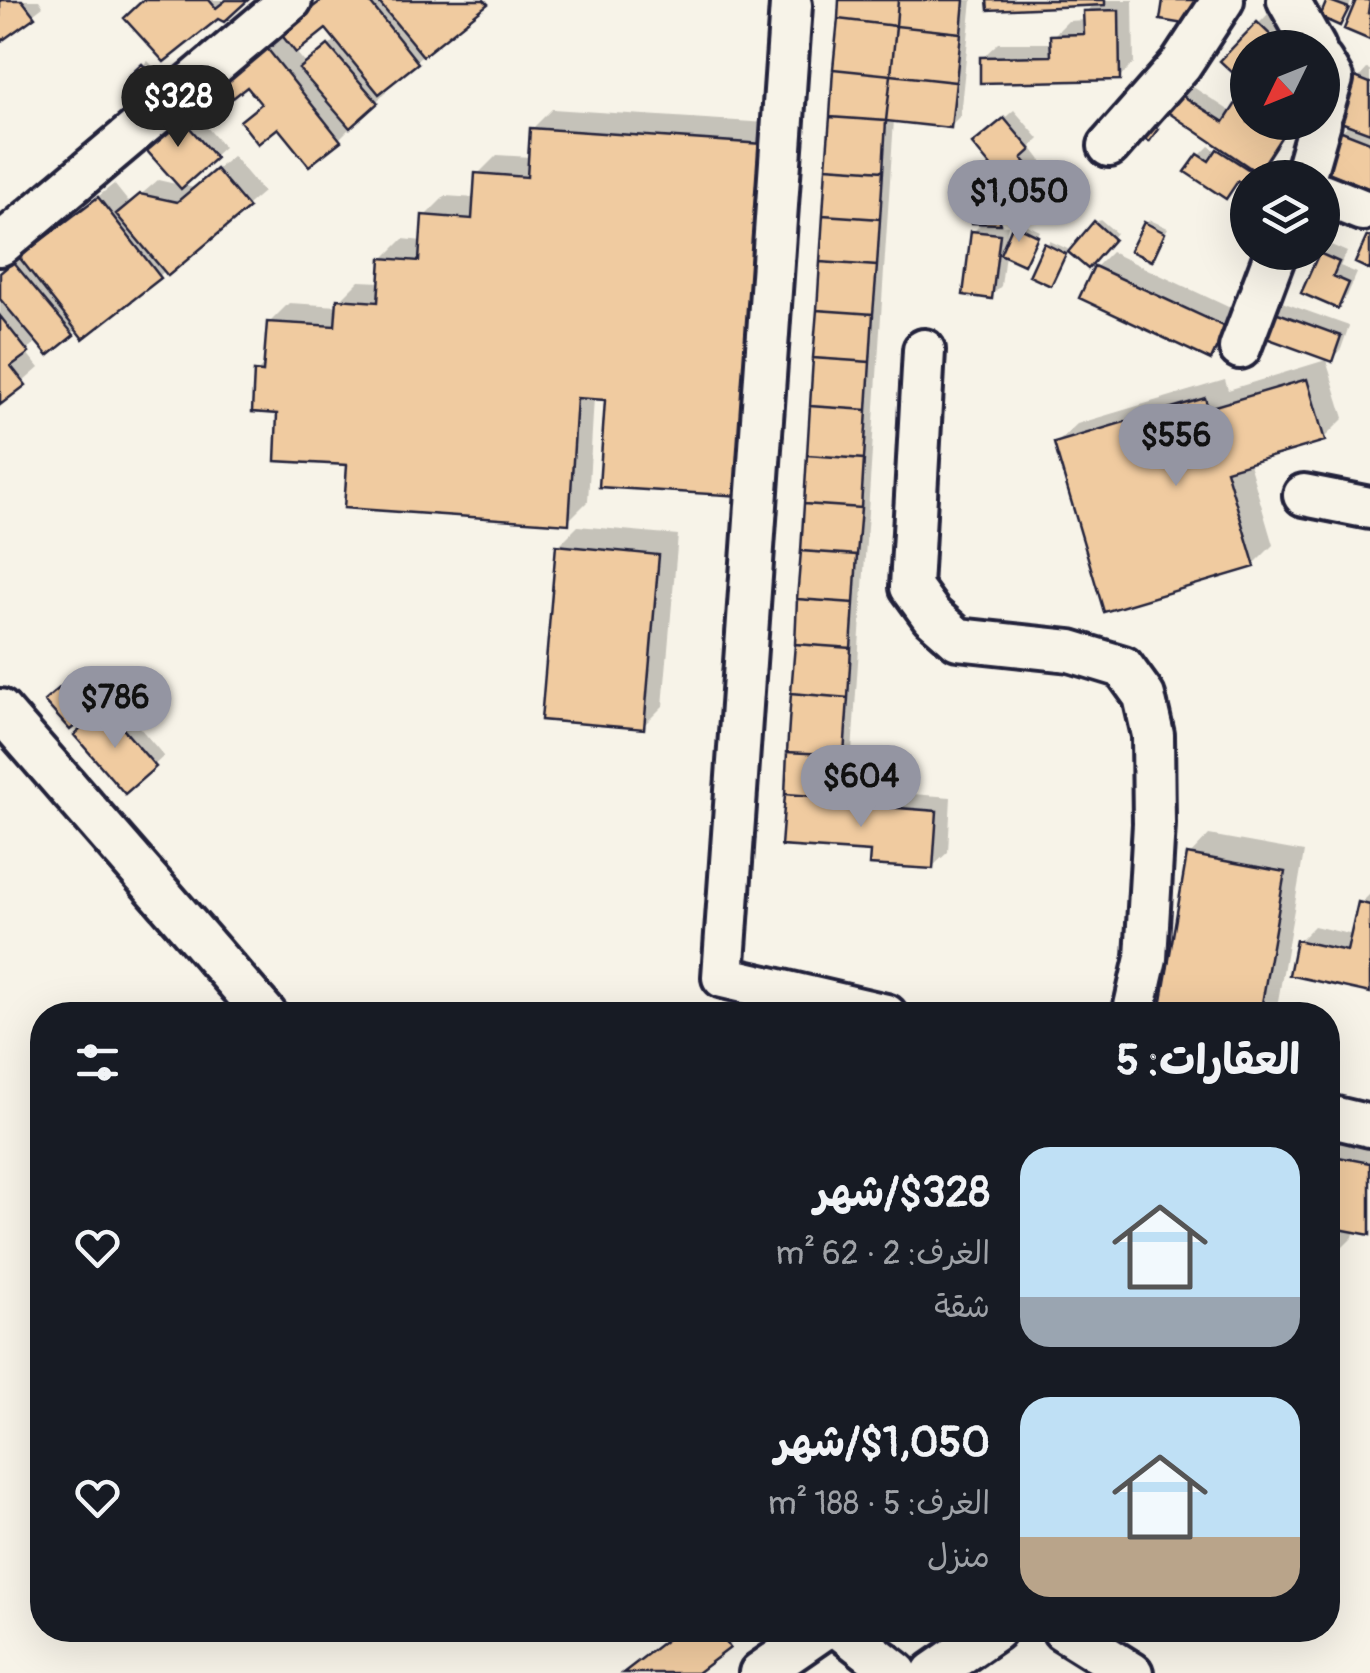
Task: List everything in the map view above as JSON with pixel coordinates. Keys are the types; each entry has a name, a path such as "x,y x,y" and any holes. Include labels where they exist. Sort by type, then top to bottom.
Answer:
{"street":[{"path":"1109,146 1181,64 1223,0"},
{"path":"1288,0 1305,30"},
{"path":"6,228 286,2"},
{"path":"791,5 724,977 831,1002"},
{"path":"1340,201 1362,210"},
{"path":"1240,348 1269,270"},
{"path":"924,350 911,586 932,616 958,638 1070,651 1122,667 1144,696 1152,735 1154,824 1146,958 1136,1002"},
{"path":"1304,495 1370,508"},
{"path":"0,710 255,1002"},
{"path":"1340,1119 1370,1126"},
{"path":"760,1673 805,1642"},
{"path":"857,1642 897,1673"},
{"path":"933,1673 978,1642"},
{"path":"1082,1642 1132,1673"}],"building":[{"path":"0,0 22,0 35,17 0,42"},
{"path":"143,0 209,0 216,8 226,0 248,0 224,22 218,19 164,62 124,18"},
{"path":"322,0 368,0 418,63 379,94 326,29 296,53 280,33"},
{"path":"377,0 484,0 488,4 423,56"},
{"path":"839,0 898,0 896,26 838,19"},
{"path":"898,0 964,0 961,33 896,26"},
{"path":"987,0 1105,0 1105,5 988,10"},
{"path":"1163,0 1200,0 1196,26 1160,20"},
{"path":"1327,0 1349,8 1340,26 1320,17"},
{"path":"1356,0 1370,0 1370,40 1344,29"},
{"path":"1119,10 1120,80 980,83 980,57 1051,56 1050,35 1084,34 1083,11"},
{"path":"838,19 896,26 891,75 833,69"},
{"path":"1257,22 1265,30 1249,30"},
{"path":"896,26 961,33 956,82 891,75"},
{"path":"328,45 378,103 350,128 299,69"},
{"path":"266,47 341,141 309,166 278,128 258,144 240,121 261,104 247,87 233,98 221,84"},
{"path":"1230,50 1230,70 1220,61"},
{"path":"142,64 159,81 145,94 128,77"},
{"path":"833,69 891,75 886,121 830,117"},
{"path":"891,75 956,82 951,128 886,121"},
{"path":"1355,77 1370,83 1370,133 1340,122"},
{"path":"1175,91 1224,122 1230,113 1230,140 1279,140 1266,160 1239,160 1163,109"},
{"path":"176,112 216,158 181,189 140,143"},
{"path":"830,117 886,121 883,171 826,167"},
{"path":"1004,118 1031,150 1022,158 1040,179 1017,198 972,144"},
{"path":"1147,121 1158,129 1149,142 1138,135"},
{"path":"530,128 763,144 741,496 599,487 605,400 577,398 569,524 344,508 347,465 275,461 277,414 252,412 254,371 263,372 267,322 335,326 337,299 378,302 381,258 419,261 422,215 472,219 475,173 527,177"},
{"path":"1340,130 1370,142 1370,189 1340,177 1340,160 1328,160 1335,140 1340,140"},
{"path":"1217,149 1234,160 1230,160 1230,193 1226,199 1185,172 1198,154 1209,161"},
{"path":"826,167 883,171 880,219 823,215"},
{"path":"216,169 249,208 168,276 116,214 140,194 177,202"},
{"path":"973,186 1001,187 1000,224 972,223"},
{"path":"98,197 161,278 83,339 19,257"},
{"path":"823,215 880,219 877,266 820,262"},
{"path":"1094,221 1114,239 1088,269 1068,252"},
{"path":"1144,222 1165,233 1152,261 1130,251"},
{"path":"1013,224 1038,236 1024,265 1000,254"},
{"path":"971,231 1000,234 992,299 963,295"},
{"path":"1367,236 1370,237 1370,270 1355,263"},
{"path":"1044,243 1066,254 1051,286 1029,276"},
{"path":"13,262 74,335 48,356 0,299 0,273"},
{"path":"820,262 877,266 873,314 817,310"},
{"path":"1094,266 1226,327 1211,360 1079,298"},
{"path":"1311,270 1336,270 1333,276 1349,283 1338,309 1301,293"},
{"path":"1267,309 1341,336 1332,362 1258,335"},
{"path":"817,310 873,314 870,362 813,358"},
{"path":"0,316 29,353 11,366 26,385 0,405"},
{"path":"813,358 870,362 867,410 810,406"},
{"path":"1307,379 1325,441 1226,470 1255,567 1104,612 1054,443 1205,398 1208,408"},
{"path":"810,406 867,410 864,459 807,455"},
{"path":"807,455 864,459 861,508 804,504"},
{"path":"804,504 861,508 857,555 801,551"},
{"path":"556,545 659,555 644,729 541,720"},
{"path":"801,551 857,555 854,603 797,599"},
{"path":"797,599 854,603 851,648 795,644"},
{"path":"795,644 851,648 848,698 791,693"},
{"path":"64,684 89,714 70,730 44,701"},
{"path":"791,693 848,698 844,755 787,752"},
{"path":"105,708 156,767 125,794 74,735"},
{"path":"787,752 844,755 841,798 785,794"},
{"path":"785,794 873,800 873,806 937,811 933,869 869,865 870,852 781,846"},
{"path":"1187,854 1285,872 1262,1002 1162,1002"},
{"path":"1358,902 1370,905 1370,993 1289,975 1296,940 1347,951"},
{"path":"1340,1157 1370,1163 1370,1235 1340,1229"},
{"path":"663,1642 726,1642 730,1648 697,1673 623,1673"}]}
